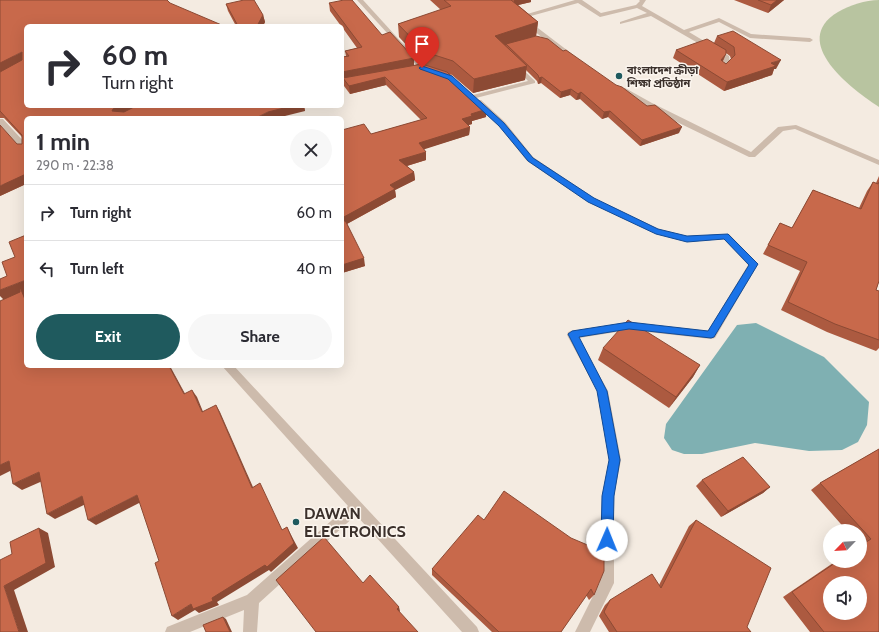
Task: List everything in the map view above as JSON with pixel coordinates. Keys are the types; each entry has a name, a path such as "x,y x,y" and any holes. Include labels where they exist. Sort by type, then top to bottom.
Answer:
{"street":[{"path":"360,0 422,69"},
{"path":"583,65 518,15 578,0 600,15 638,6 644,1 642,0"},
{"path":"638,6 727,57 727,63 722,69"},
{"path":"622,23 651,14"},
{"path":"684,32 719,20 750,36 810,40"},
{"path":"535,39 552,42"},
{"path":"472,97 534,82 508,58"},
{"path":"616,85 649,105 752,155 781,129 796,128 879,163"},
{"path":"461,87 502,124 530,159 591,200 656,231 687,239 726,236 754,264 711,335 629,326 572,334 602,391 615,460 608,496 607,583 582,632"},
{"path":"0,121 24,147"},
{"path":"230,368 472,632"},
{"path":"172,632 252,600 357,506"},
{"path":"250,632 252,600"}],"green space":[{"path":"879,0 879,107 841,77 830,64 822,51 820,37 824,24 838,12 858,3"}],"water":[{"path":"756,323 824,357 869,402 867,425 858,442 842,450 809,451 755,443 702,454 684,454 672,450 664,438 666,424 737,325"}],"building":[{"path":"0,0 167,0 170,3 219,24 24,24 24,108 115,108 112,111 124,112 132,108 284,108 268,112 260,116 24,116 24,175 0,186 0,125 17,144 22,144 22,135 0,111 0,72 22,60 22,52 0,63"},
{"path":"244,0 254,0 263,15 258,24 237,24 226,4"},
{"path":"352,0 382,35 390,32 414,58 344,72 344,57 349,56 345,51 362,47 329,3"},
{"path":"444,0 511,0 538,22 495,36 527,66 474,79 453,61 425,52 398,24 451,6"},
{"path":"758,0 777,0 771,5"},
{"path":"733,31 781,60 771,63 776,66 727,82 676,50 707,39 726,50 726,54 721,60 726,64 735,55 734,47 717,36"},
{"path":"536,36 548,39 563,51 566,50 616,85 622,87 647,106 655,105 682,127 642,140 610,111 604,112 581,92 578,94 571,89 561,92 542,77 539,78 538,75 506,44"},
{"path":"422,64 447,72 487,109 471,114 472,116 462,119 470,127 419,143 426,152 399,160 414,172 390,185 395,189 344,217 344,129 364,124 371,134 427,118 385,77 349,86 344,78"},
{"path":"873,182 878,184 879,182 879,281 876,290 879,291 879,340 835,324 788,302 807,262 768,245 780,223 792,228 813,190 861,209"},
{"path":"344,220 346,222 364,258 344,264"},
{"path":"24,236 24,281 0,290 0,279 7,276 2,262 15,257 9,242"},
{"path":"20,287 24,297 24,368 170,368 184,394 192,390 202,412 216,405 252,488 260,483 282,530 287,527 294,543 267,567 265,565 212,598 213,601 193,609 191,604 172,616 155,563 159,561 137,495 88,520 82,496 47,514 39,472 13,484 9,461 0,465 0,301 20,292"},
{"path":"628,320 700,365 676,397 603,348"},
{"path":"879,449 879,632 824,632 792,592 828,568 867,568 867,542 871,539 867,535 867,524 857,524 820,483"},
{"path":"743,457 770,487 728,511 702,480"},
{"path":"504,491 571,538 604,552 604,571 594,595 591,589 561,632 499,632 432,569 478,515 484,520"},
{"path":"696,520 771,568 747,627 751,632 617,632 604,612 610,600 652,574 661,588"},
{"path":"39,528 46,563 4,586 19,632 0,632 0,560 12,554 10,542"},
{"path":"324,537 363,583 370,575 399,607 397,609 418,632 316,632 276,580"},
{"path":"223,617 230,632 206,632 203,625"}],"place":[{"name":"বাংলাদেশ ক্রীড়া শিক্ষা প্রতিষ্ঠান","path":"619,76"},
{"name":"DAWAN ELECTRONICS","path":"296,522"}],"route":[{"path":"422,68 450,77 502,124 530,159 591,200 656,231 687,239 726,236 754,264 711,335 629,326 572,334 602,391 615,460 608,496 607,540"}]}
